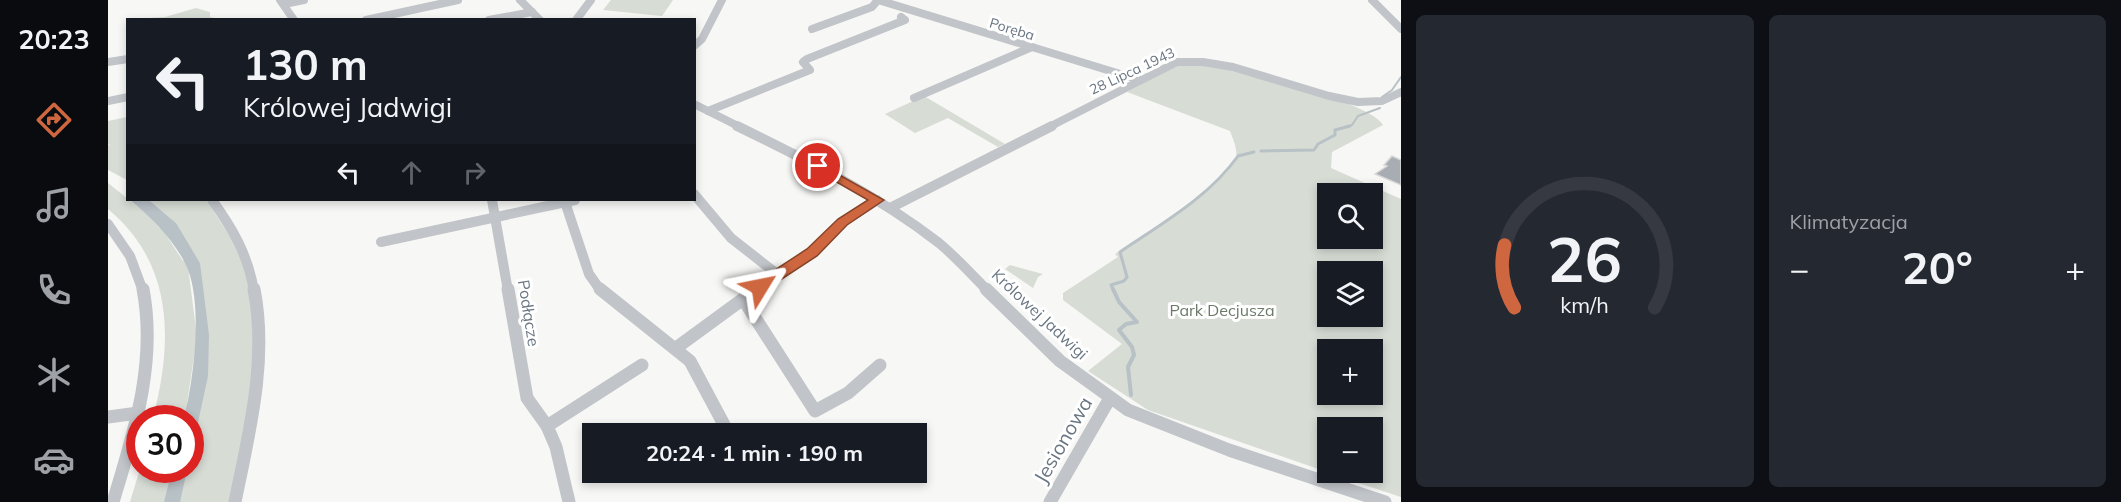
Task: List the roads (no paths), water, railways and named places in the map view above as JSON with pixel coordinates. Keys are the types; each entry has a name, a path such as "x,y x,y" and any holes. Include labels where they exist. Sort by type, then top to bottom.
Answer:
{"street":[{"path":"293,18 282,2 304,0"},
{"path":"413,0 418,10"},
{"path":"376,18 458,0"},
{"path":"520,0 538,18"},
{"path":"578,18 591,0"},
{"path":"696,44 702,39 722,0"},
{"path":"812,29 872,7 878,0"},
{"name":"Poręba","path":"878,0 1140,80"},
{"path":"1372,0 1401,29"},
{"path":"500,18 532,12"},
{"path":"708,111 810,70 803,62 807,59 905,20 901,17"},
{"path":"914,98 1032,48"},
{"path":"108,62 126,59"},
{"name":"28 Lipca 1943","path":"890,208 1177,62 1203,60 1233,65 1354,102 1382,103 1392,100 1401,92"},
{"path":"108,101 126,97"},
{"name":"Królowej Jadwigi","path":"696,105 890,208 941,245 1053,354 1110,398 1161,425 1386,502"},
{"path":"696,196 731,238 777,274"},
{"path":"676,348 777,274 812,252 843,222 877,200"},
{"path":"213,201 241,243 253,277 256,310 257,362 250,423 235,502"},
{"name":"Podłącze","path":"492,201 527,398 547,426 556,447 569,502"},
{"path":"381,242 495,215 570,201 589,274 600,290 690,361 723,423"},
{"path":"108,224 136,266 146,292 151,344 139,405"},
{"path":"743,299 815,411 848,393 880,365"},
{"path":"547,426 642,365"},
{"name":"Jesionowa","path":"1050,502 1110,398"},
{"path":"108,417 126,414"},
{"path":"113,502 126,455"}],"waterway":[{"path":"1382,97 1392,90 1401,77"},
{"path":"1345,127 1352,125 1358,116 1380,108"},
{"path":"1261,151 1314,150 1318,144 1335,135 1335,130 1350,126"},
{"path":"1113,289 1111,285 1124,281 1127,277 1120,252 1199,197 1238,156 1254,152"},
{"path":"1113,289 1119,302 1137,322 1126,324 1119,330 1132,347 1134,355 1128,367 1131,395"}],"park label":[{"name":"Park Decjusza","path":"1222,310"}]}
